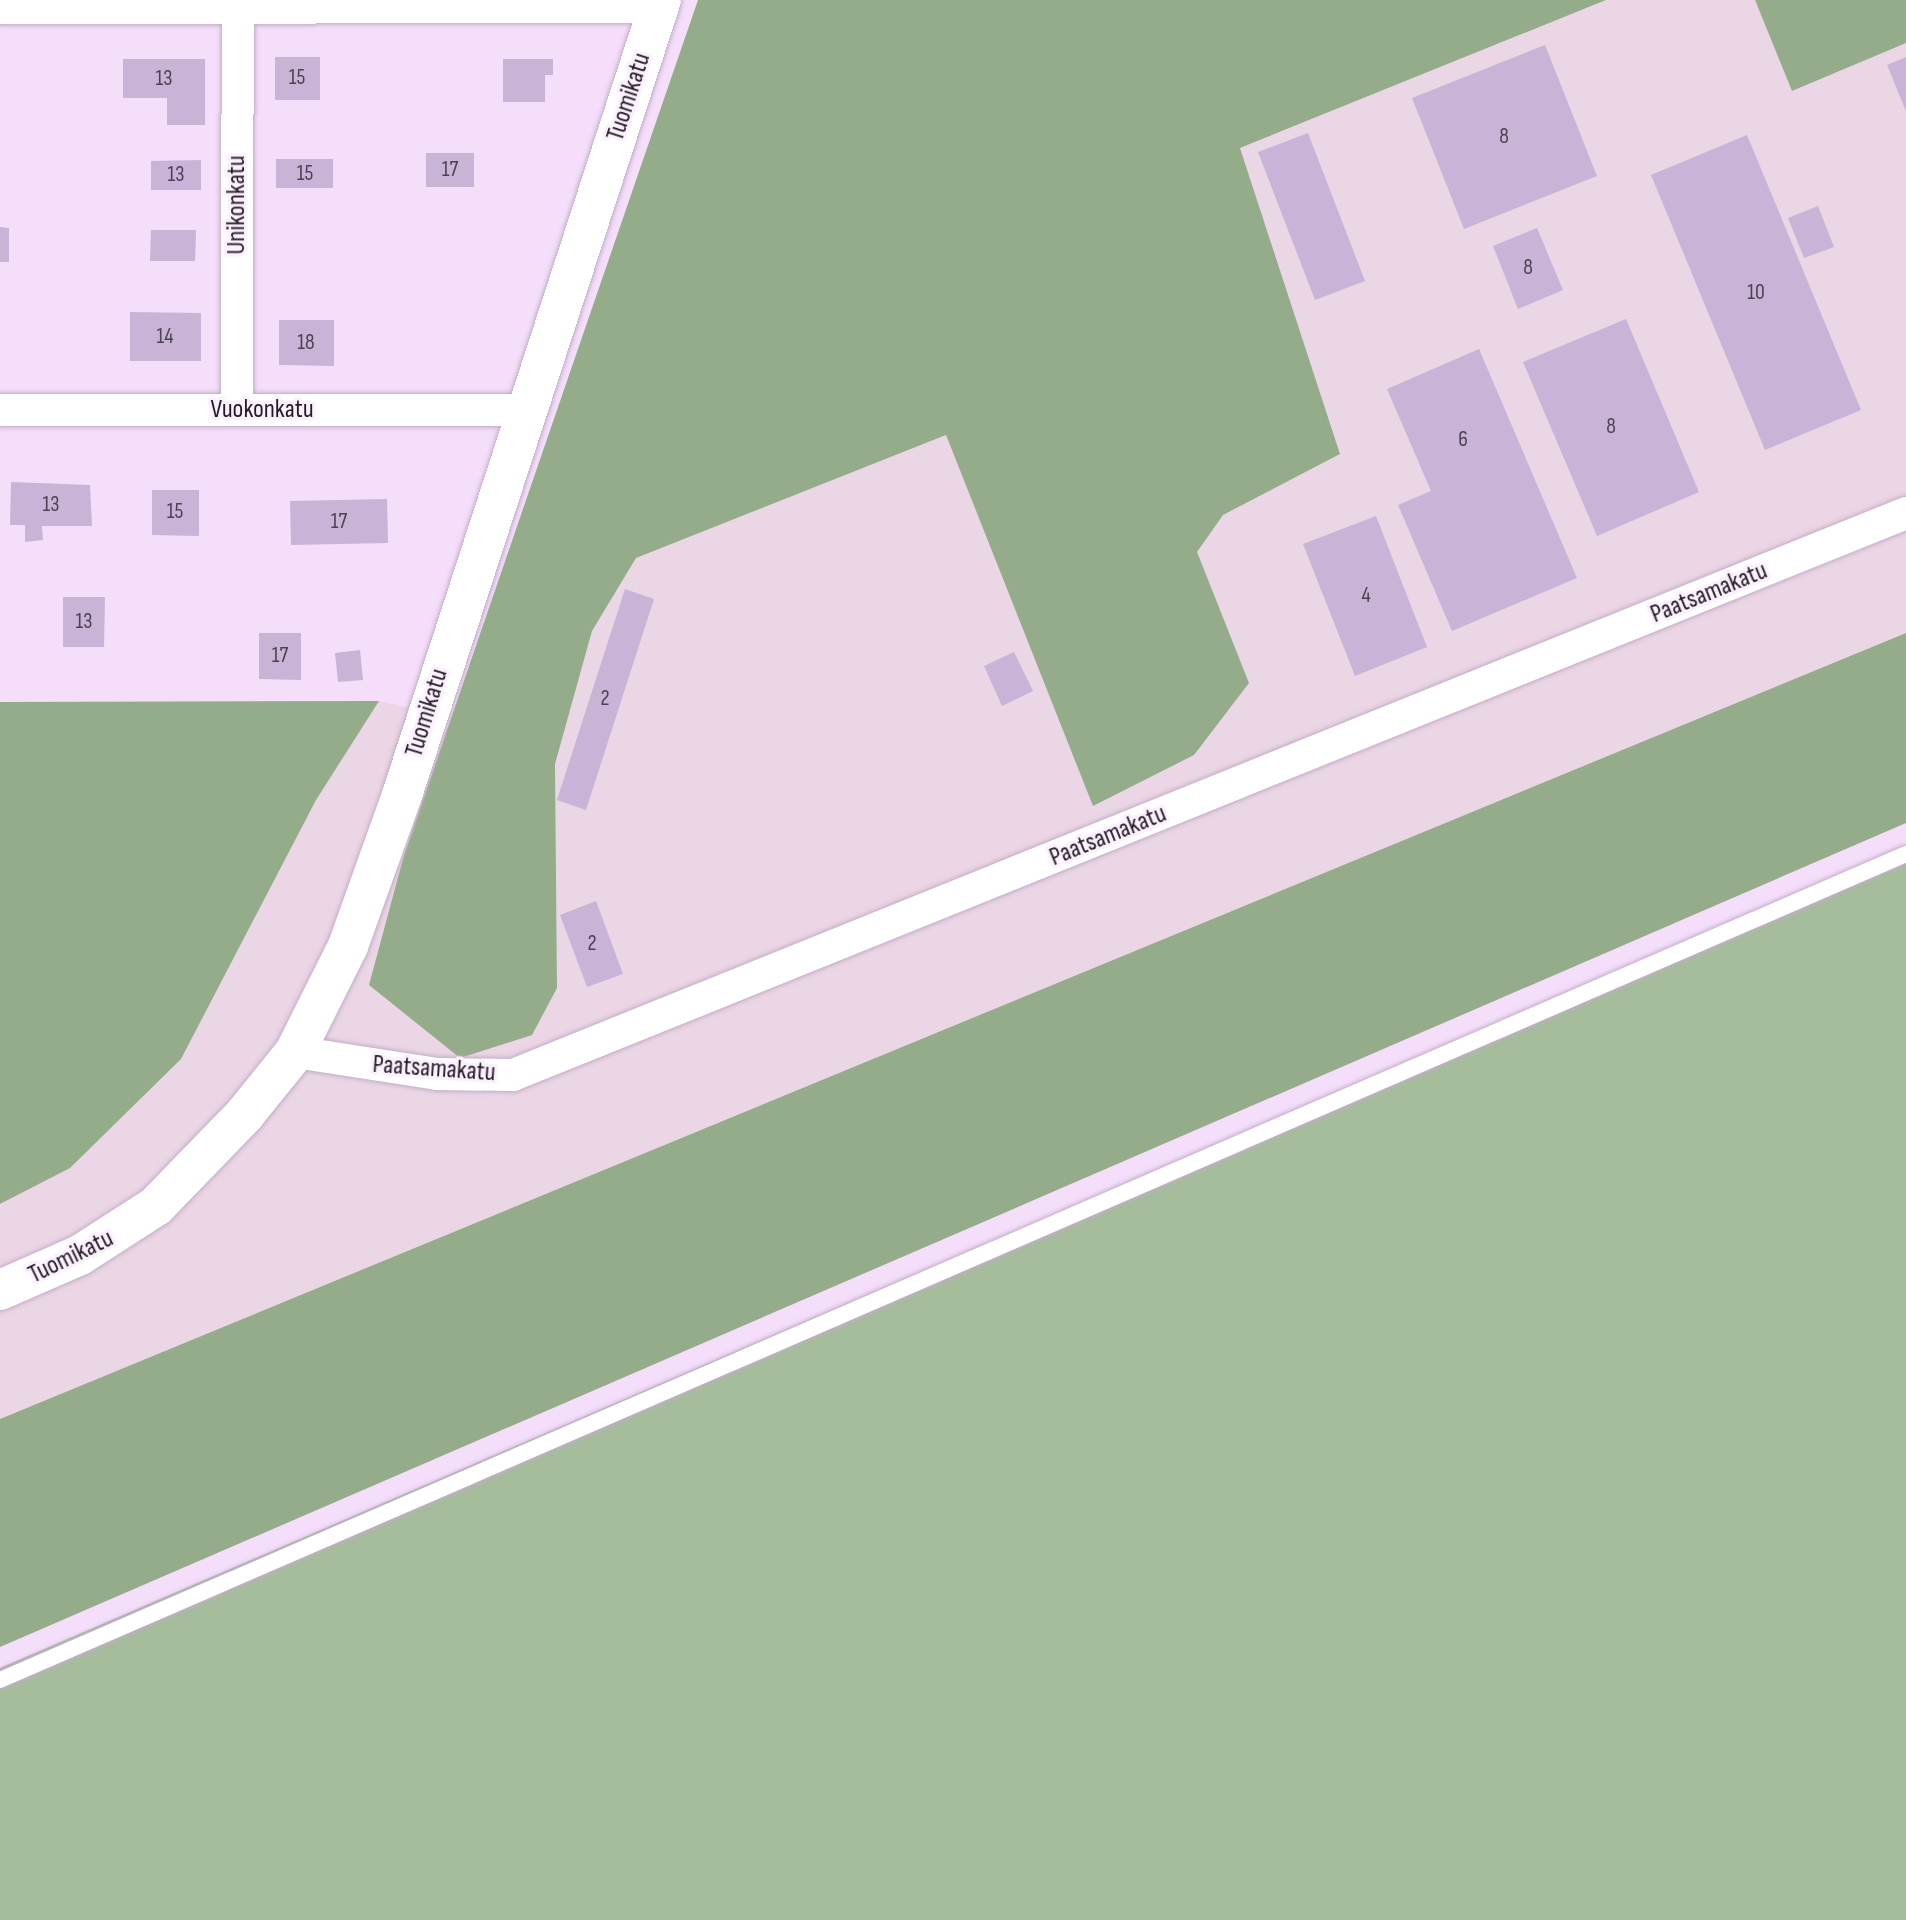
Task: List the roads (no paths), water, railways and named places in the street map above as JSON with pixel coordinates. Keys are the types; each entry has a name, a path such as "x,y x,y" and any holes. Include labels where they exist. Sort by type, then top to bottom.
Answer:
{"street":[{"path":"0,8 238,4 660,4"},
{"name":"Unikonkatu","path":"237,410 238,4"},
{"name":"Tuomikatu","path":"0,1290 80,1255 156,1206 245,1114 295,1052 348,946 660,4"},
{"name":"Vuokonkatu","path":"0,410 525,410"},
{"name":"Paatsamakatu","path":"295,1052 437,1074 513,1075 1906,513"}],"lane":[{"path":"0,1680 1906,854"}]}
